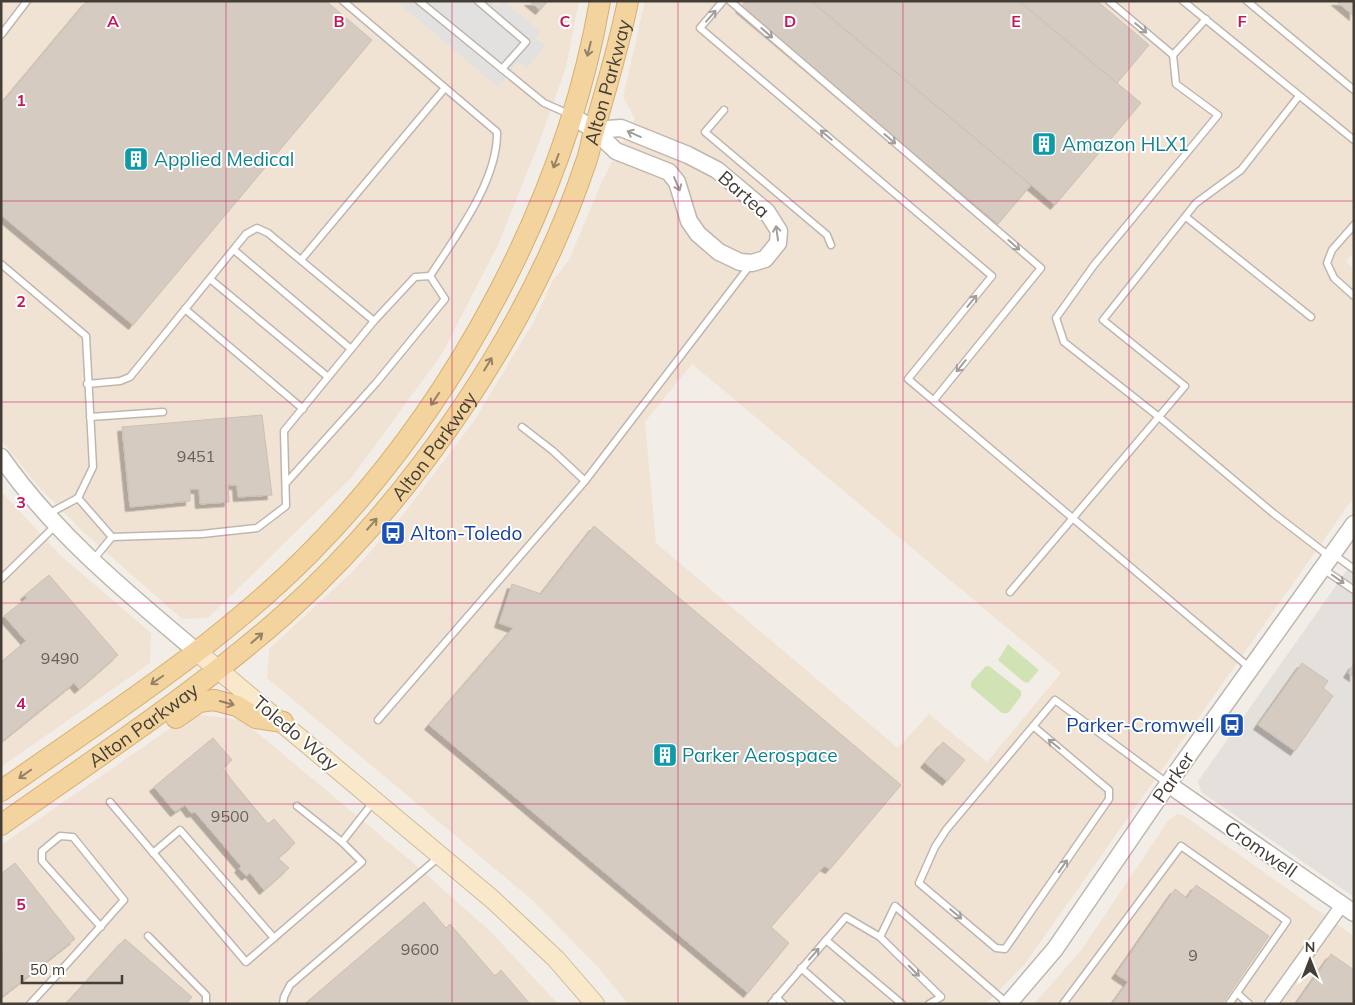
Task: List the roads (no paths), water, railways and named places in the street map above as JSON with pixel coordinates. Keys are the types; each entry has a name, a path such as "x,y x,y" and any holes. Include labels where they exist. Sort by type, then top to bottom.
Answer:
{"main road":[{"name":"Alton Parkway","path":"1,791 196,651 255,603 310,553 361,497 424,415 478,329 505,279 546,186 571,115 600,1"},
{"name":"Alton Parkway","path":"1,826 219,669 318,582 385,510 440,439 469,396 533,286 559,230 587,161 614,63 628,1"},
{"name":"Toledo Way","path":"196,651 283,722 533,935 595,1004"},
{"path":"106,751 129,748 199,702 226,701 256,718 283,722"}],"street":[{"path":"571,115 594,130 616,151 670,172 677,182 689,221 698,234 719,252 740,262 752,264"},
{"name":"Bartea","path":"594,130 621,128 702,161 718,170 768,212 778,231 778,243 765,259 752,264"},
{"name":"Toledo Way","path":"1,458 53,519 93,561 196,651"},
{"name":"Parker","path":"1008,1004 1055,948 1168,784 1354,524"},
{"name":"Cromwell","path":"1168,784 1348,909"},
{"path":"1271,1004 1348,909"}],"lane":[{"path":"1,35 27,1"},
{"path":"343,1 497,132 498,147 475,207 430,276"},
{"path":"419,1 544,103 571,115"},
{"path":"478,1 526,42 502,69"},
{"path":"723,1 700,28 992,276 908,379 1250,669"},
{"path":"730,1 1041,268 934,400"},
{"path":"1109,1 1173,55 1176,84 1218,115 1094,266 1056,318 1064,342 1159,417 1328,560 1354,590"},
{"path":"1183,1 1354,140"},
{"path":"1247,1 1354,90"},
{"path":"1173,55 1206,19"},
{"path":"301,260 445,88"},
{"path":"1010,592 1185,386 1103,320 1196,203 1241,170 1299,96"},
{"path":"724,110 705,132 827,235 831,245"},
{"path":"1186,216 1311,317"},
{"path":"1354,225 1332,250 1327,264 1334,278 1354,296"},
{"path":"87,384 120,381 130,377 246,234 257,228 268,233 374,321"},
{"path":"234,250 351,349"},
{"path":"1,264 86,336 87,384 93,467 78,498 53,519 1,579"},
{"path":"378,720 585,481 752,264"},
{"path":"93,561 112,537 202,534 257,528 286,506 284,431 374,321 415,277 430,276"},
{"path":"286,483 376,383 445,299 430,276"},
{"path":"210,279 328,377"},
{"path":"185,309 303,409"},
{"path":"90,417 163,412"},
{"path":"522,427 553,450 585,481"},
{"path":"78,498 112,537"},
{"path":"1328,560 1354,569"},
{"path":"1033,726 1110,790 1109,799 1005,949 996,948 919,883 935,847 946,830 1033,726 1055,700 1168,784"},
{"path":"342,842 375,800"},
{"path":"110,802 246,962 362,862 342,842 297,806"},
{"path":"153,853 180,830 274,938"},
{"path":"30,1004 101,927 124,900 73,837 60,836 42,851 42,861 101,927"},
{"path":"1062,1004 1181,846 1287,921 1229,1004"},
{"path":"283,1004 290,985 441,856"},
{"path":"880,937 895,906 1008,1004"},
{"path":"771,1004 846,917 880,937 941,997 930,1004"},
{"path":"148,936 206,995 206,1004"},
{"path":"826,940 902,1004"},
{"path":"801,968 842,1004"},
{"path":"1237,993 1249,1004"},
{"path":"776,998 783,1004"}],"place":[{"name":"Amazon HLX1","path":"1044,144"},
{"name":"Applied Medical","path":"136,159"},
{"name":"Alton-Toledo","path":"393,533"},
{"name":"Parker-Cromwell","path":"1232,725"},
{"name":"Parker Aerospace","path":"665,755"}]}
